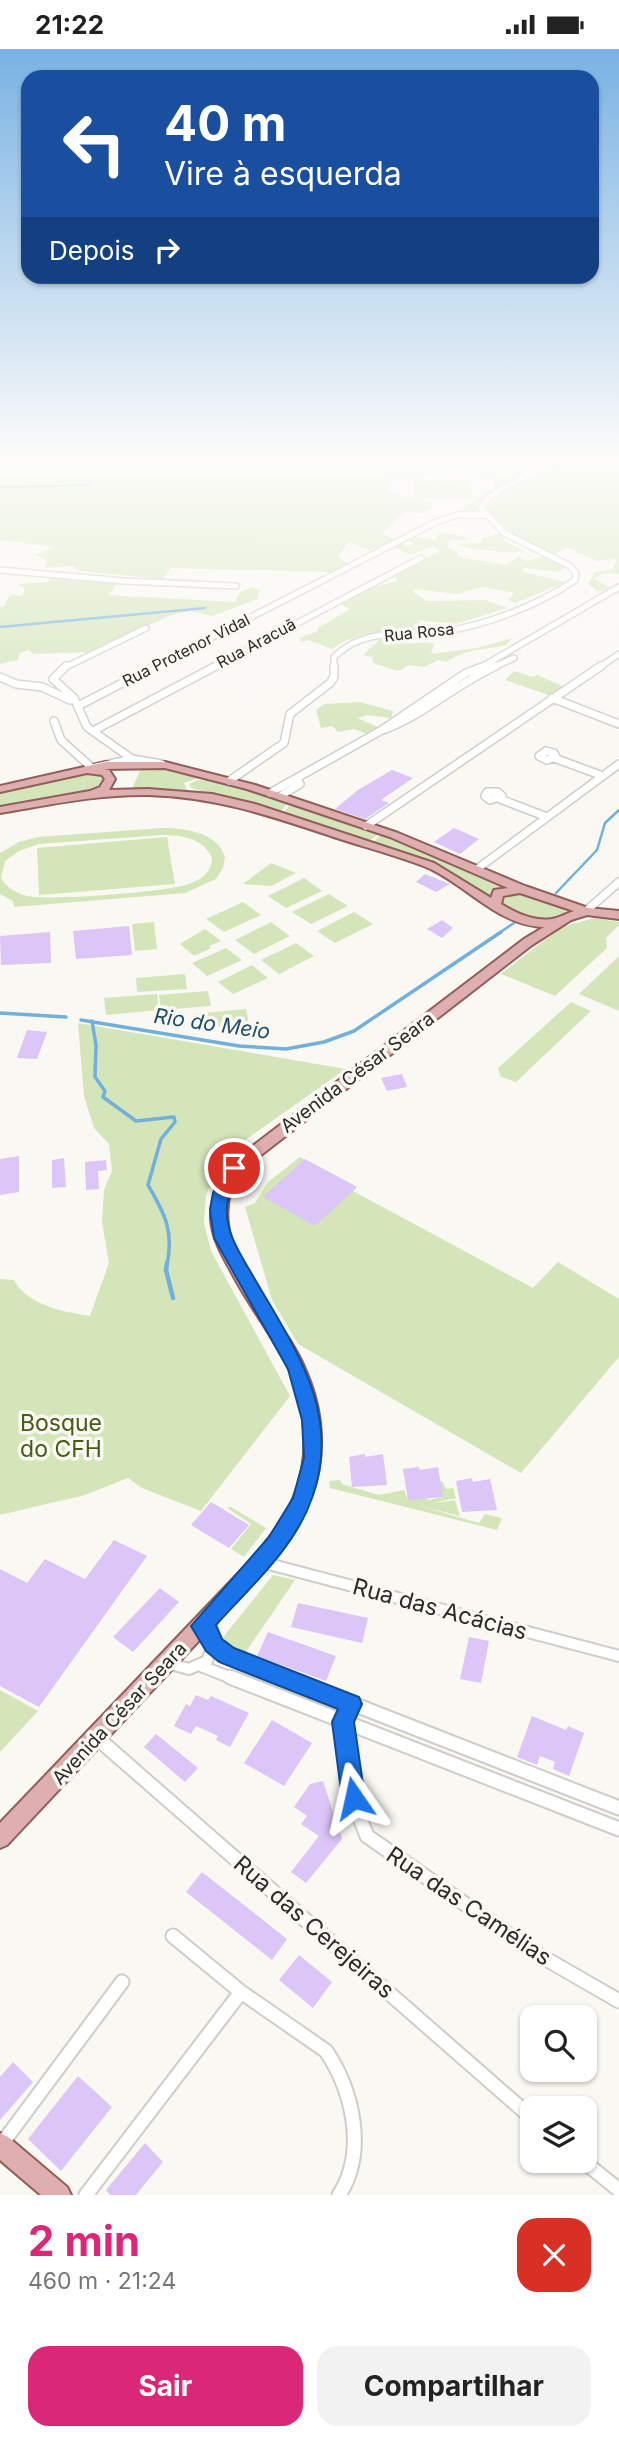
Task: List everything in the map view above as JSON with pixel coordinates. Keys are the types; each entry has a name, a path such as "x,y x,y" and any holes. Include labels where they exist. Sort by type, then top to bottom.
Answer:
{"main road":[{"path":"0,789 87,769 129,763 165,765 275,795 366,826 477,869 521,889 562,915"},
{"path":"87,769 109,775 108,784 93,794"},
{"path":"226,781 198,779 187,783 192,791 251,806 430,865 459,878 495,905 530,921 562,915"},
{"path":"0,810 93,794 156,793 212,797"},
{"path":"495,905 498,893 521,889"},
{"path":"586,911 619,915"},
{"name":"Avenida César Seara","path":"0,1839 261,1562 276,1543 302,1499 310,1477 314,1437 305,1387 297,1368 223,1238 218,1210 227,1179 234,1168 256,1149 562,915 586,911"},
{"path":"528,942 533,928 530,921"},
{"path":"0,2145 59,2195"}],"street":[{"name":"Rua Protenor Vidal","path":"74,702 370,555"},
{"name":"Rua Rosa","path":"226,781 284,743 290,713 330,683 334,677 334,657 343,647 376,636 458,628 556,591 575,580 576,573 569,564 547,555"},
{"name":"Rua Aracuã","path":"93,731 421,558"},
{"path":"0,570 236,586"},
{"path":"0,576 13,572"},
{"path":"275,795 300,784 298,779 382,730 466,673 519,652 619,590"},
{"path":"132,759 84,724 74,702 55,684 56,673 146,628"},
{"path":"382,730 396,727 474,676 499,668 519,652"},
{"path":"366,826 619,654"},
{"path":"466,673 474,676"},
{"path":"0,677 16,684 42,687 74,702"},
{"path":"434,694 442,697"},
{"path":"552,698 619,724"},
{"path":"61,701 74,702"},
{"path":"54,720 61,740 87,769 132,759 165,765"},
{"path":"554,758 603,776"},
{"path":"477,869 619,764"},
{"path":"500,799 547,817"},
{"path":"586,911 619,882"},
{"name":"Rua das Acácias","path":"261,1562 619,1656"},
{"path":"167,1663 177,1669 189,1670 201,1666 210,1657 213,1645 210,1634 202,1626"},
{"path":"213,1645 227,1655 619,1808"},
{"path":"201,1666 619,1829"},
{"name":"Rua das Camélias","path":"351,1704 343,1722 345,1755 358,1819 367,1836 525,1946 619,2001"},
{"name":"Rua das Cerejeiras","path":"96,1737 520,2108"},
{"path":"173,1936 241,1992 326,2051 336,2063 348,2100 354,2152 348,2184 339,2195"},
{"path":"0,2145 122,1982"},
{"path":"86,2195 241,1992"},
{"path":"597,2172 619,2190"}],"green space":[{"path":"36,555 339,555 349,564 332,572 171,568 163,579 79,571 73,566 44,568 48,561"},
{"path":"432,555 458,555 506,565 519,556 526,561 544,557 565,567 560,572 523,568 523,572 566,582 515,603 508,600 515,593 482,587 457,594 415,589 413,592 427,601 485,600 507,608 456,624 416,620 423,625 423,631 364,635 332,649 308,640 301,642 300,638 318,631 318,628 350,609 339,603 363,590 397,581 395,575"},
{"path":"584,555 619,555 619,574 603,573 595,579 609,587 607,591 597,591 588,584 595,572 612,570 617,559 597,561"},
{"path":"55,576 118,582 109,595 235,602 240,592 252,587 260,590 257,599 212,616 191,611 172,615 88,652 33,654 28,650 19,654 18,660 0,664 0,607 4,606 10,594 21,596 24,588 18,584 47,582"},
{"path":"513,638 506,645 468,652 447,662 438,660 424,667 409,665 398,671 373,663 372,657 363,655 380,639 434,644 431,654 477,648"},
{"path":"514,671 533,677 537,675 565,687 551,696 505,680"},
{"path":"360,702 393,711 391,718 368,715 357,718 378,727 367,734 354,729 338,732 332,726 321,728 316,710 324,704"},
{"path":"143,764 204,776 184,783 187,790 196,794 131,791"},
{"path":"83,771 107,776 105,785 93,791 0,809 0,791"},
{"path":"198,780 225,782 289,801 279,814 191,788 189,784"},
{"path":"292,802 381,832 367,843 282,815"},
{"path":"180,829 208,837 221,849 225,857 223,868 216,879 185,893 14,907 13,901 0,894 0,853 19,842 38,837","holes":["162,835 191,839 208,851 212,863 202,878 189,884 158,890 58,897 23,895 9,887 1,878 5,861 19,851 39,844"]},
{"path":"384,833 513,887 498,889 492,900 443,868 370,844"},
{"path":"167,837 175,884 39,895 37,848"},
{"path":"271,863 296,873 271,886 243,884"},
{"path":"304,878 322,891 286,908 268,896"},
{"path":"513,890 565,907 566,914 554,922 518,916 497,904 497,897"},
{"path":"329,894 348,906 311,924 292,912"},
{"path":"243,902 261,915 224,932 206,919"},
{"path":"354,912 373,924 335,943 317,931"},
{"path":"595,918 619,922 619,925 606,938 607,948 555,996 501,974 562,927"},
{"path":"154,922 157,949 135,951 132,924"},
{"path":"271,922 290,936 254,954 235,940"},
{"path":"205,929 221,941 194,956 180,944"},
{"path":"296,943 314,956 279,974 261,960"},
{"path":"226,948 242,960 207,976 192,963"},
{"path":"619,956 619,1011 579,994"},
{"path":"252,965 268,978 233,994 218,982"},
{"path":"185,974 187,989 137,992 136,978"},
{"path":"208,991 211,1006 161,1010 159,995"},
{"path":"157,994 159,1010 106,1015 104,998"},
{"path":"571,1002 591,1011 516,1082 501,1077 498,1068"},
{"path":"246,1009 249,1024 197,1029 194,1014"},
{"name":"Bosque do CFH","path":"78,1023 346,1069 224,1155 206,1195 204,1223 211,1251 290,1396 201,1511 142,1488 128,1478 85,1495 0,1515 0,1279 14,1280 28,1296 47,1306 90,1316 109,1263 102,1222 104,1190 112,1171 109,1144 94,1128 84,1096"},
{"path":"300,1157 357,1187 353,1191 533,1288 558,1262 619,1299 619,1357 521,1473 298,1344 272,1300 245,1207 255,1203 268,1182"},
{"path":"340,1480 342,1484 379,1495 404,1490 408,1500 443,1497 438,1481 442,1481 446,1489 453,1488 456,1498 430,1504 455,1500 460,1516 420,1506 479,1523 485,1514 502,1518 497,1530 330,1488 329,1481"},
{"path":"231,1507 266,1528 244,1557 231,1549 251,1524 227,1508"},
{"path":"273,1575 295,1580 243,1656 216,1646"},
{"path":"0,1690 38,1711 0,1752"}],"building":[{"path":"392,770 413,778 381,800 389,803 365,819 335,809 358,790"},
{"path":"454,828 479,839 460,854 434,842"},
{"path":"425,874 450,884 436,892 416,882"},
{"path":"442,920 453,928 442,938 427,929"},
{"path":"129,926 132,955 76,959 73,931"},
{"path":"50,932 51,963 1,965 0,936"},
{"path":"27,1030 47,1032 37,1059 17,1058"},
{"path":"402,1074 407,1087 387,1091 381,1078"},
{"path":"19,1156 19,1192 0,1195 0,1159"},
{"path":"64,1158 66,1187 52,1188 52,1160"},
{"path":"305,1159 357,1187 315,1226 263,1197"},
{"path":"106,1160 107,1170 98,1171 99,1189 86,1190 85,1162"},
{"path":"365,1454 365,1457 383,1454 387,1485 352,1487 349,1457"},
{"path":"419,1467 420,1470 438,1467 443,1497 408,1500 403,1469"},
{"path":"472,1478 473,1482 490,1479 497,1510 462,1512 456,1481"},
{"path":"211,1502 249,1525 229,1548 191,1525"},
{"path":"114,1540 147,1556 39,1707 0,1686 0,1569 27,1583 45,1559 85,1579"},
{"path":"160,1588 179,1602 133,1652 113,1637"},
{"path":"298,1603 368,1618 362,1643 291,1627"},
{"path":"268,1632 336,1656 326,1681 257,1656"},
{"path":"469,1637 489,1641 481,1683 460,1679"},
{"path":"196,1695 208,1700 211,1696 249,1713 230,1747 216,1740 218,1736 196,1726 191,1734 174,1726 186,1704 190,1706"},
{"path":"532,1716 566,1730 568,1726 584,1733 569,1776 553,1769 555,1762 540,1756 537,1765 517,1757"},
{"path":"272,1720 312,1743 284,1786 244,1763"},
{"path":"156,1734 198,1768 185,1782 144,1747"},
{"path":"323,1781 342,1839 306,1883 291,1872 319,1836 301,1824 307,1816 294,1807 310,1784"},
{"path":"202,1872 287,1939 272,1960 186,1892"},
{"path":"299,1955 332,1982 313,2008 279,1980"},
{"path":"13,2062 33,2082 0,2120 0,2077"},
{"path":"78,2076 112,2107 61,2171 28,2139"},
{"path":"145,2143 163,2162 136,2195 110,2195 106,2190"}],"waterway":[{"path":"0,627 205,608"},
{"name":"Rio do Meio","path":"556,893 597,850 605,823 619,810"},
{"name":"Rio do Meio","path":"499,933 514,923"},
{"name":"Rio do Meio","path":"92,1022 239,1046 286,1049 324,1042 354,1031 501,932"},
{"name":"Rio do Meio","path":"0,1013 66,1017"},
{"name":"Rio do Meio","path":"81,1020 92,1022"},
{"path":"92,1022 96,1045 95,1077 105,1091 103,1097 136,1121 174,1117 175,1122 161,1139 148,1185 167,1223 167,1265"},
{"path":"167,1263 166,1270 173,1298"}],"route":[{"path":"234,1168 221,1193 219,1225 229,1253 297,1368 305,1387 314,1437 313,1458 302,1499 276,1543 202,1626 210,1634 213,1645 219,1651 351,1704 343,1722 345,1755 354,1798"}]}
